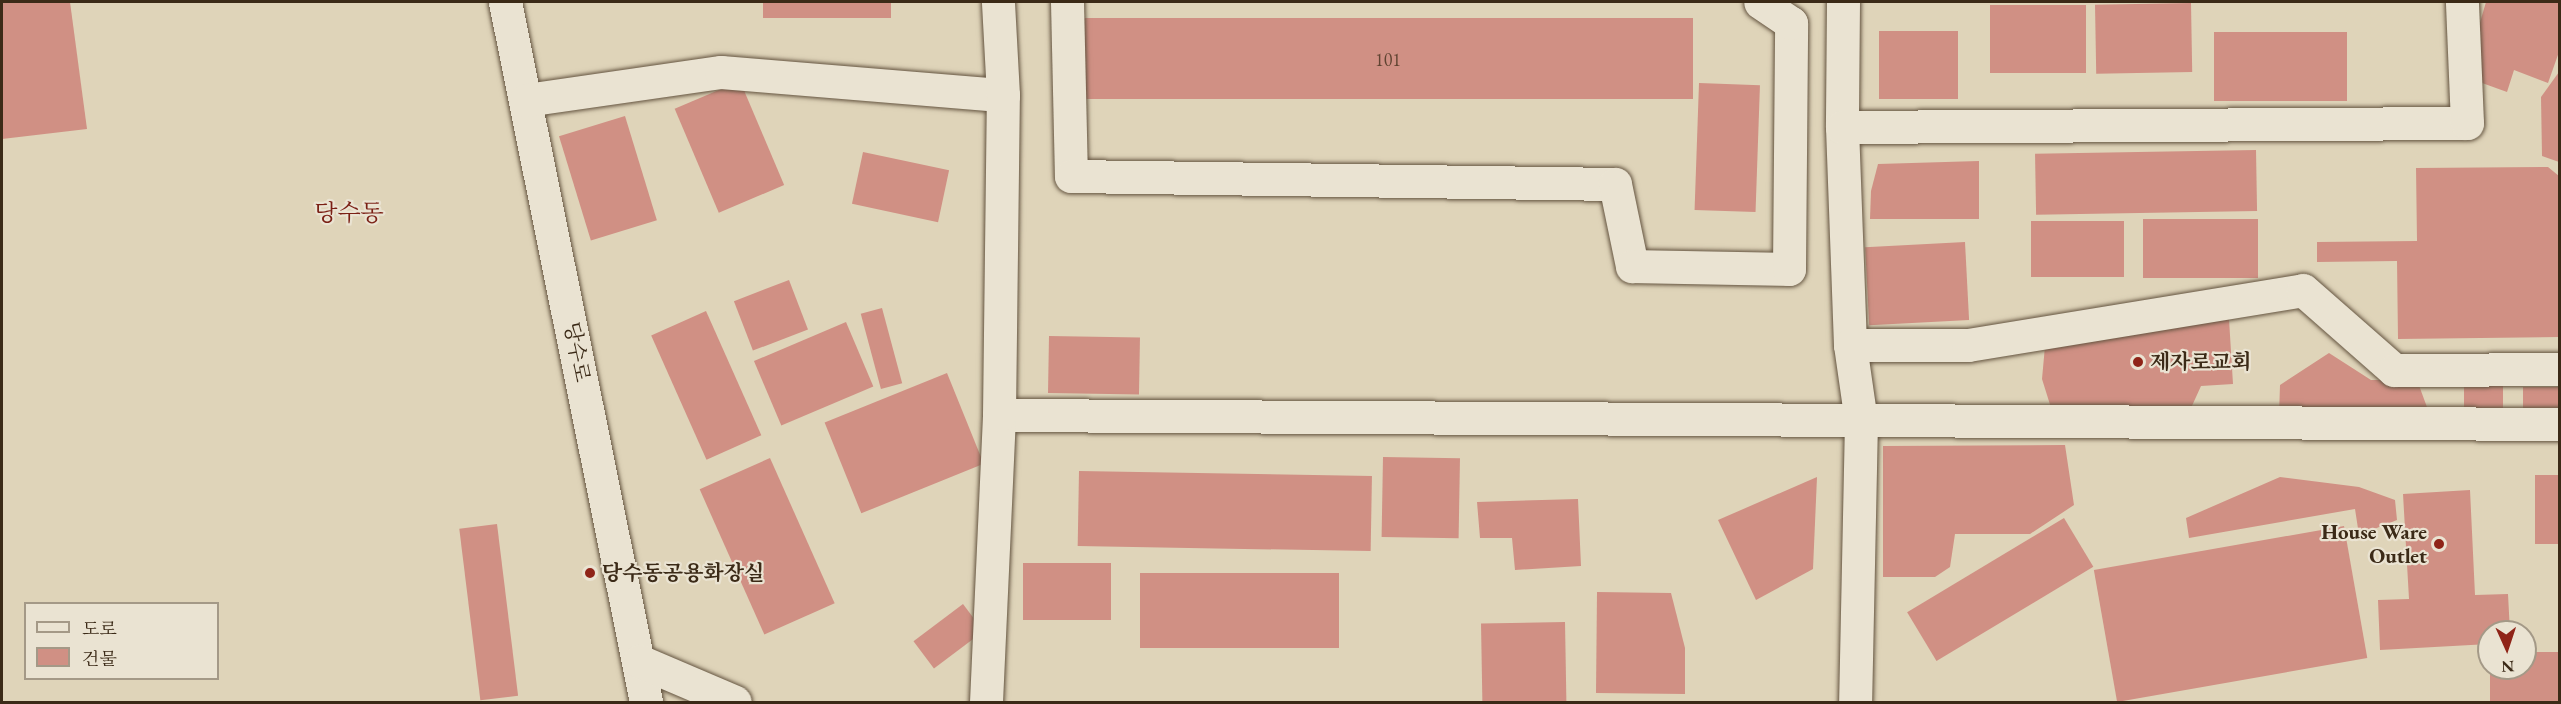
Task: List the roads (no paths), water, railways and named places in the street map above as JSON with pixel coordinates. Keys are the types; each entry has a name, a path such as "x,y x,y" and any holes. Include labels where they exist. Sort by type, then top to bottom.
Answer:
{"street":[{"name":"당수로","path":"505,2 646,702"},
{"path":"986,702 999,415 1003,94 998,2"},
{"path":"1067,2 1071,176 1614,184 1632,266 1789,269 1791,23 1760,2"},
{"path":"1844,2 1842,127 1850,345 1861,421 1855,702"},
{"path":"1842,127 2467,123 2462,2"},
{"path":"526,100 722,72 1003,94"},
{"path":"1850,345 1968,345 2303,290 2394,370 2559,369"},
{"path":"999,415 2559,424"},
{"path":"639,661 735,702"}],"place":[{"name":"제자로교회","path":"2138,362"},
{"name":"House Ware Outlet","path":"2439,544"},
{"name":"당수동공용화장실","path":"590,573"}],"district":[{"name":"당수동","path":"349,213"}]}
